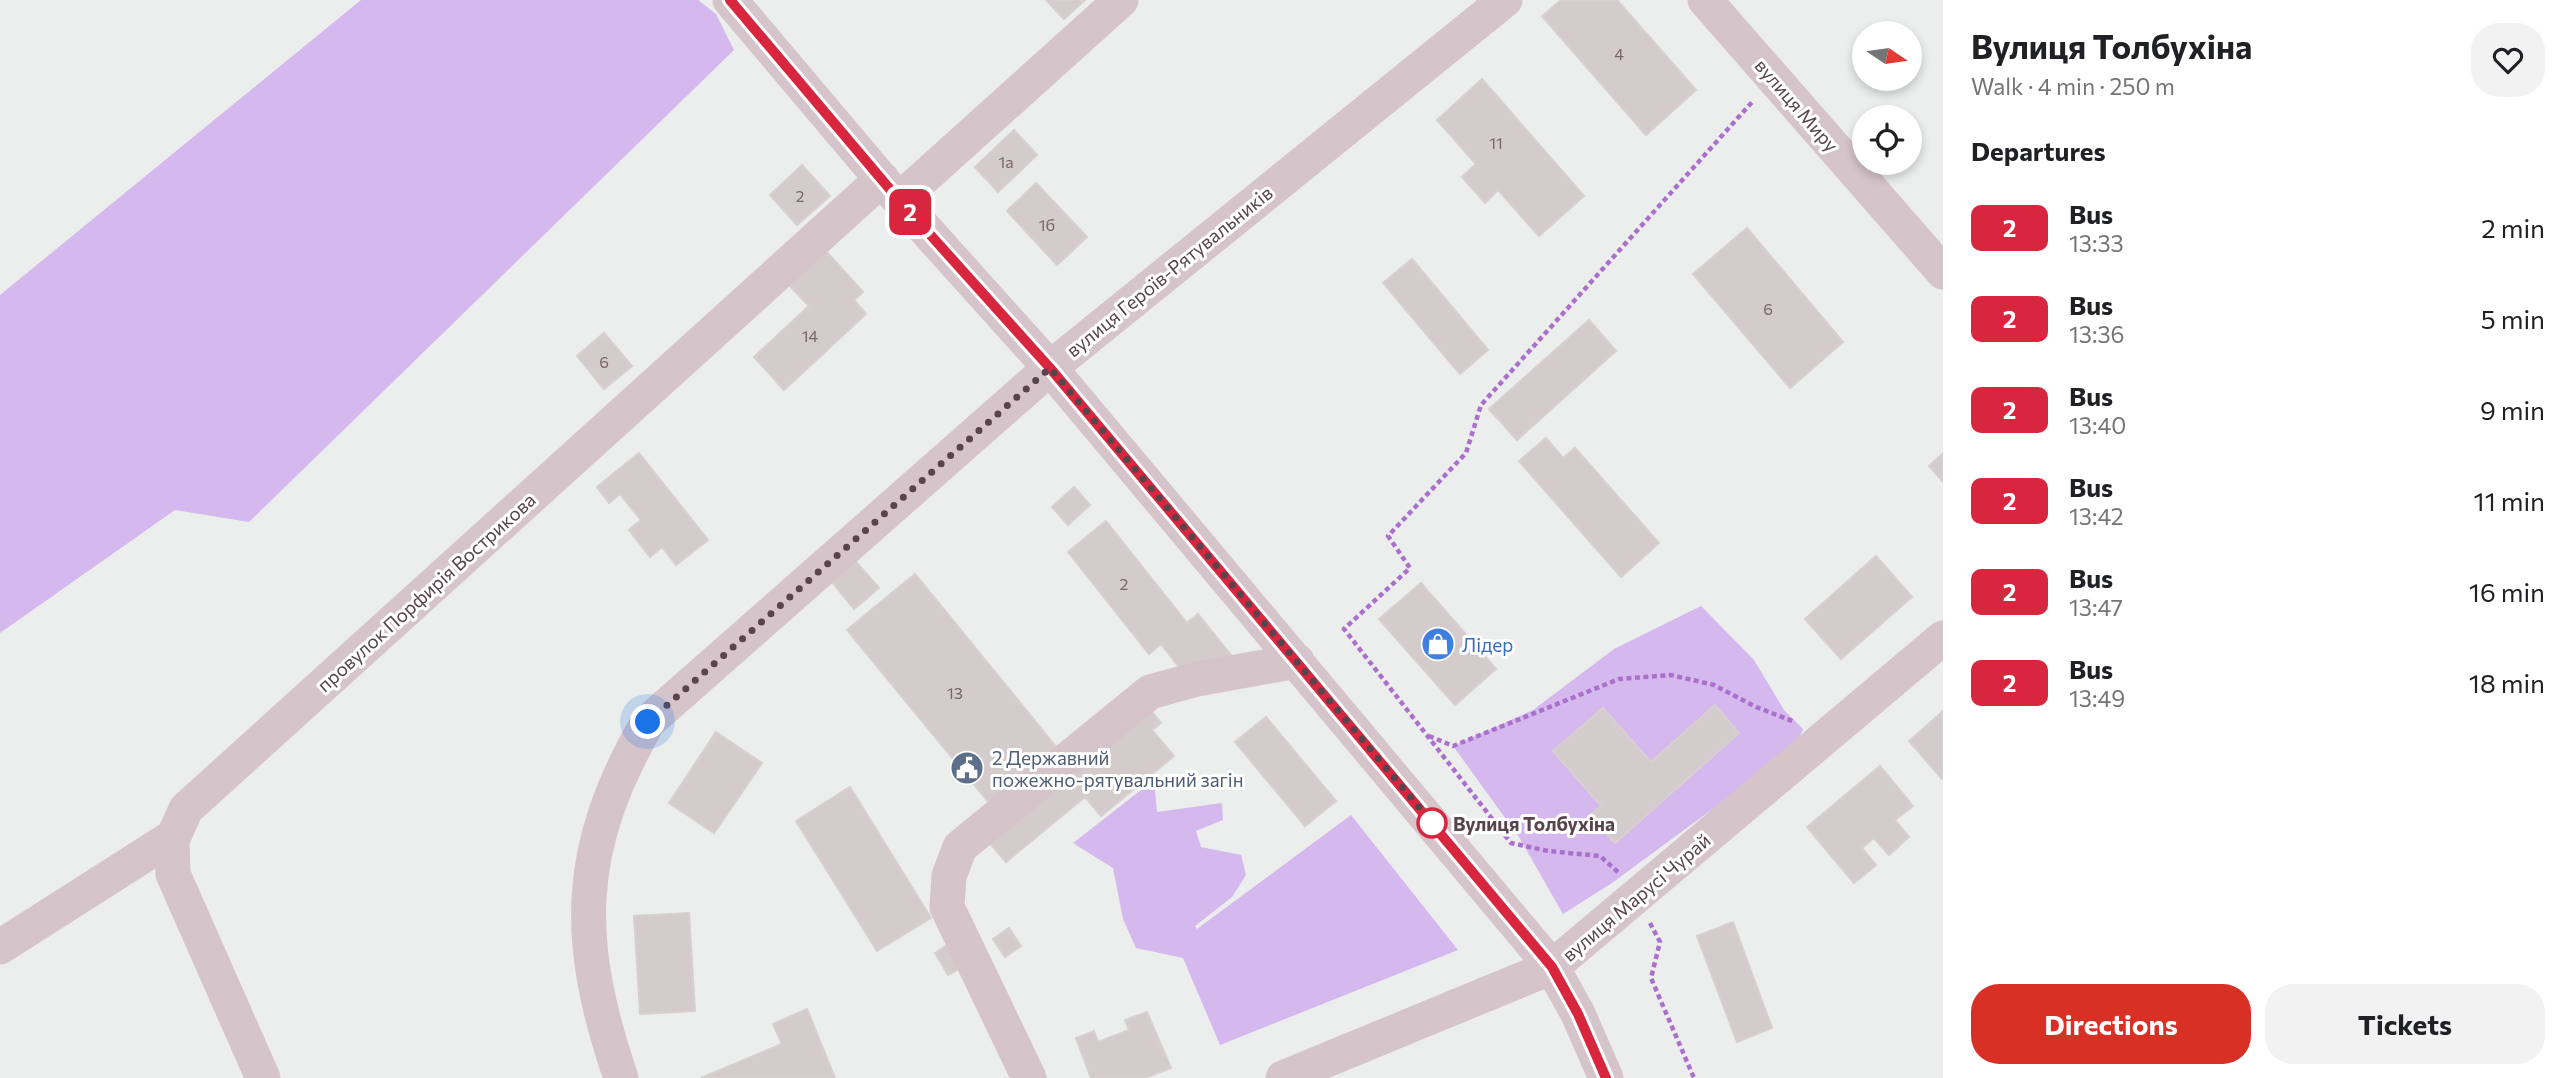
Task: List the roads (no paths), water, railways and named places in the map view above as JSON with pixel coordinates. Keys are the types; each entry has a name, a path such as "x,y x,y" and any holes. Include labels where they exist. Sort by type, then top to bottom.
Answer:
{"street":[{"path":"730,0 891,190 1050,368 1552,967 1578,1014 1606,1078"},
{"name":"провулок Порфирія Вострикова","path":"263,1078 173,874 173,836 186,809 891,190 1121,0"},
{"name":"вулиця Героїв-Рятувальників","path":"621,1078 597,1006 589,957 587,908 593,859 605,810 623,765 648,722 1050,368 1505,0"},
{"name":"вулиця Миру","path":"1706,0 1943,272"},
{"name":"вулиця Марусі Чурай","path":"1283,1078 1552,967 1943,638"},
{"path":"1029,1078 947,907 949,876 960,847 1150,692 1197,679 1297,662"},
{"path":"0,947 173,836"}],"place":[{"name":"Лідер","path":"1438,644"},
{"name":"2 Державний пожежно-рятувальний загін","path":"967,768"},
{"name":"Вулиця Толбухіна","path":"1432,823"}]}
